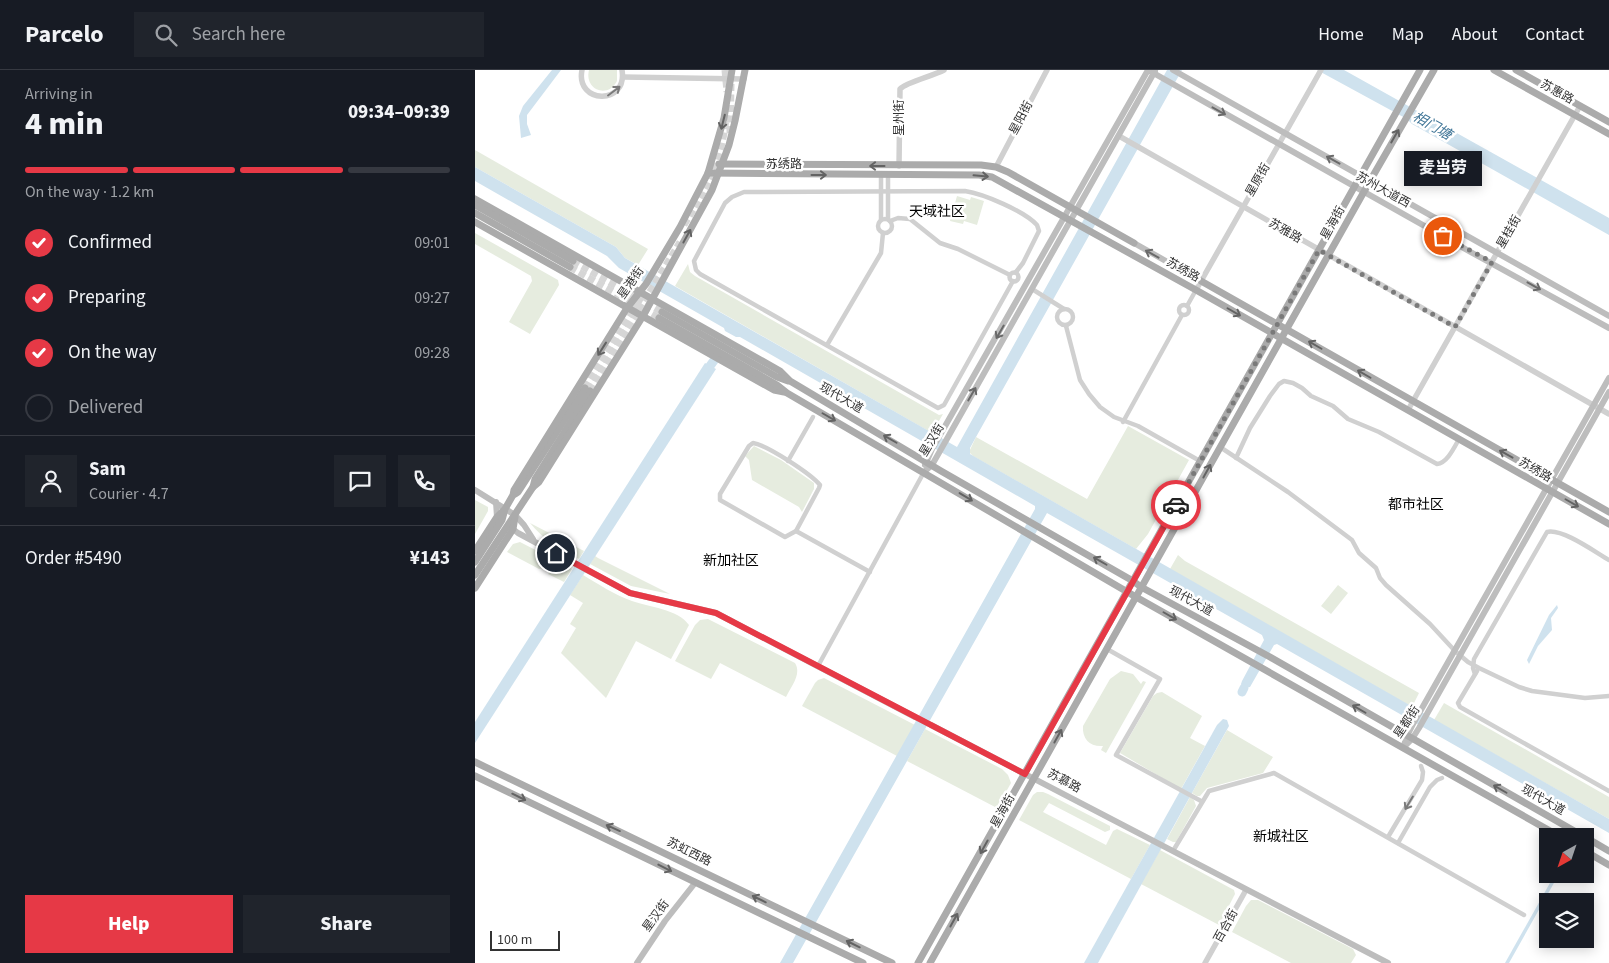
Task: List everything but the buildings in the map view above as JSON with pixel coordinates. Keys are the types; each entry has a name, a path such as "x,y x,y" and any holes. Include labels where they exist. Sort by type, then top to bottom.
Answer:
{"main road":[{"name":"星港街","path":"505,523 505,509 514,490 627,308 646,284 680,227 708,173 724,118 732,70"},
{"name":"星港街","path":"515,515 533,487 539,482 643,316 704,205 722,164 735,121 745,70"},
{"name":"苏州大道西","path":"1173,70 1609,316"},
{"name":"星海街","path":"918,963 1420,70"},
{"name":"星海街","path":"930,963 1363,192 1434,70"},
{"name":"苏惠路","path":"1494,70 1609,134"},
{"name":"苏惠路","path":"1516,70 1609,122"},
{"name":"苏州大道西","path":"1152,72 1363,192 1609,328"},
{"name":"星汉街","path":"924,472 948,437 1077,211 1152,72"},
{"name":"星汉街","path":"1077,211 1152,72"},
{"name":"苏绣路","path":"711,165 981,165 996,167 1287,329 1609,512"},
{"name":"苏绣路","path":"708,173 718,175 979,175 992,177 1196,290 1609,524"},
{"name":"现代大道","path":"475,199 780,372 790,381 1141,587 1255,649 1568,828"},
{"path":"475,205 571,264 475,213"},
{"name":"现代大道","path":"475,222 774,390 787,393"},
{"name":"星汉街","path":"929,463 932,449 941,433 1032,289"},
{"name":"现代大道","path":"790,381 777,378 661,315 777,385 787,393 1127,592 1545,828"},
{"name":"星都街","path":"1403,748 1597,407 1609,378"},
{"name":"星港街","path":"513,495 518,492 587,390 535,479 533,487"},
{"name":"星都街","path":"1597,407 1609,392"},
{"name":"苏慕路","path":"475,490 515,515 535,542"},
{"path":"475,588 505,523 496,502"},
{"path":"475,551 515,515"},
{"path":"475,562 505,523"},
{"path":"475,575 505,523"},
{"name":"苏慕路","path":"505,523 535,542 630,593 716,613 915,717"},
{"name":"苏慕路","path":"931,725 1389,963"},
{"name":"苏虹西路","path":"475,762 892,963"},
{"name":"苏虹西路","path":"475,776 863,963"},
{"name":"现代大道","path":"1594,843 1609,851"},
{"path":"1594,856 1609,865"},
{"name":"星汉街","path":"637,963 665,921 695,883"}],"street":[{"path":"582,70 582,83 588,92 595,96 603,97 617,91 623,77 622,70"},
{"name":"星州街","path":"899,166 900,89 906,84 944,70"},
{"name":"星阳街","path":"996,167 1047,70"},
{"name":"星原街","path":"1196,290 1320,72"},
{"path":"623,77 743,79"},
{"name":"星桂街","path":"1408,410 1580,106"},
{"name":"苏雅路","path":"1119,136 1609,414"},
{"path":"883,233 877,227 881,219 881,192 884,176"},
{"path":"883,233 888,232 892,225 889,220 888,192 884,176"},
{"path":"881,219 910,219 940,242 1013,274 1019,275 1015,281 944,405 938,408 696,270 694,261 725,204 738,194 744,192 973,192 990,197 1035,222 1039,227 1039,232 1023,263 1013,274 1010,279 1015,281 1032,289 1070,311 1073,316 1071,322 1066,326"},
{"path":"827,345 881,253 883,233"},
{"path":"1123,422 1182,315 1188,313 1189,308 1187,306 1196,290"},
{"path":"1064,309 1056,316 1059,323 1066,326"},
{"path":"1066,326 1080,380 1100,407 1123,422 1138,426 1200,462"},
{"path":"1236,458 1250,428 1270,396 1279,384 1284,381 1293,383 1311,396 1333,406 1348,419 1379,432 1437,464 1442,463 1459,440"},
{"path":"788,461 813,417"},
{"path":"753,443 788,461 820,485 796,531 785,537 720,500 719,497 753,443"},
{"path":"1220,447 1288,492 1351,540 1359,553 1375,567 1379,578 1385,586 1430,624 1457,653 1473,665 1531,692 1585,698 1609,696"},
{"path":"818,666 924,472"},
{"path":"796,531 869,572"},
{"path":"1475,674 1473,665 1491,628 1548,531 1566,536 1609,560"},
{"path":"1107,648 1160,679 1115,755 1201,801"},
{"path":"1479,668 1458,703 1460,707 1609,791"},
{"name":"苏慕路","path":"915,717 931,725"},
{"path":"1388,837 1422,780 1423,772 1421,766"},
{"path":"1173,851 1201,801 1211,790 1274,773 1524,915"},
{"path":"1398,843 1430,787 1442,778"},
{"name":"百合街","path":"1205,963 1246,890"}],"shaded area":[{"path":"589,70 617,70 617,81 608,90 598,90 590,83 588,77"},
{"path":"475,150 648,249 638,265 625,258 616,247 475,167"},
{"path":"957,196 970,200 971,197 984,201 977,225 964,221 963,224 950,221"},
{"path":"475,233 558,280 559,285 530,334 509,322 532,281 531,276 475,244"},
{"path":"688,264 690,272 695,276 939,415 943,414 932,433 675,286"},
{"path":"1128,426 1189,460 1148,534 1136,549 969,452 976,437 1087,499"},
{"path":"754,446 781,460 814,483 814,489 802,512 799,507 752,480 749,460 745,456"},
{"path":"475,500 488,507 488,511 475,534"},
{"path":"530,523 584,551 579,559 565,552"},
{"path":"520,542 549,557 543,568 539,569 507,552 513,544"},
{"path":"1178,555 1185,561 1419,693 1412,707 1170,569"},
{"path":"595,556 670,594 631,586 590,564"},
{"path":"557,562 572,569 564,582 548,574"},
{"path":"583,575 626,599 678,615 689,625 671,659 636,641 606,698 561,653 576,628 570,624 583,603 570,595"},
{"path":"1338,585 1348,593 1331,614 1321,606"},
{"path":"708,619 795,663 797,676 786,697 720,663 711,679 675,661 695,625 700,620"},
{"path":"1121,671 1133,674 1141,684 1143,681 1146,682 1106,753 1101,750 1103,746 1091,744 1085,738 1083,726 1110,679"},
{"path":"824,678 915,725 897,756 802,706 815,683"},
{"path":"1162,692 1202,716 1190,738 1205,746 1181,789 1120,753 1153,696"},
{"path":"1444,703 1609,797 1609,819 1434,720"},
{"path":"925,729 1002,769 1008,775 1011,783 997,808 907,761"},
{"path":"1227,730 1273,757 1263,773 1207,788 1200,796 1197,796 1192,793"},
{"path":"1037,792 1048,794 1110,826 1110,830 1105,832 1049,803 1043,812 1106,845 1113,831 1117,829 1150,845 1131,879 1019,820 1033,795"},
{"path":"1190,797 1194,800 1196,806 1176,842 1173,842 1167,839"},
{"path":"1160,850 1234,890 1235,894 1219,925 1141,884"},
{"path":"1251,900 1258,900 1353,949 1356,955 1351,963 1291,963 1232,932"}],"water":[{"path":"552,70 561,70 527,115 527,124 531,135 521,138 519,116 523,106"},
{"path":"1167,70 1182,70 976,437 970,448 970,454 1609,819 1609,833 1277,644 1274,645 1250,687 1244,688 1241,684 1242,681 1264,640 1262,635 1047,513 793,963 780,963 1035,506 740,337 725,331 724,328 619,268 607,256 475,181 475,167 616,247 625,258 957,447"},
{"name":"相门塘","path":"1317,70 1344,70 1609,218 1609,235 1412,124 1407,119"},
{"path":"705,363 716,369 475,743 475,722"},
{"path":"1557,605 1558,608 1551,618 1552,630 1538,646 1529,664 1527,660 1549,615"},
{"path":"1223,719 1227,720 1229,726 1098,963 1084,963 1217,725"},
{"path":"1550,883 1554,883 1548,893 1544,893"},
{"path":"1539,902 1539,910 1509,963 1505,963"}],"waterway":[{"path":"710,366 718,355"},
{"path":"1242,692 1244,688"}],"tunnel":[{"path":"725,70 727,92"},
{"path":"730,133 731,84"},
{"path":"684,225 712,173 722,145 726,115"},
{"path":"590,391 680,242"},
{"path":"573,261 662,312"},
{"path":"570,267 659,318"},
{"path":"585,388 645,290"}],"way so far":[{"path":"1176,505 1319,250 1455,327 1492,262 1443,236"}],"place":[{"name":"麦当劳","path":"1443,236"}],"district":[{"name":"天域社区","path":"937,212"},
{"name":"都市社区","path":"1416,505"},
{"name":"新加社区","path":"731,561"},
{"name":"新城社区","path":"1281,837"}],"route":[{"path":"556,553 630,593 716,613 1025,774 1176,505"}]}
